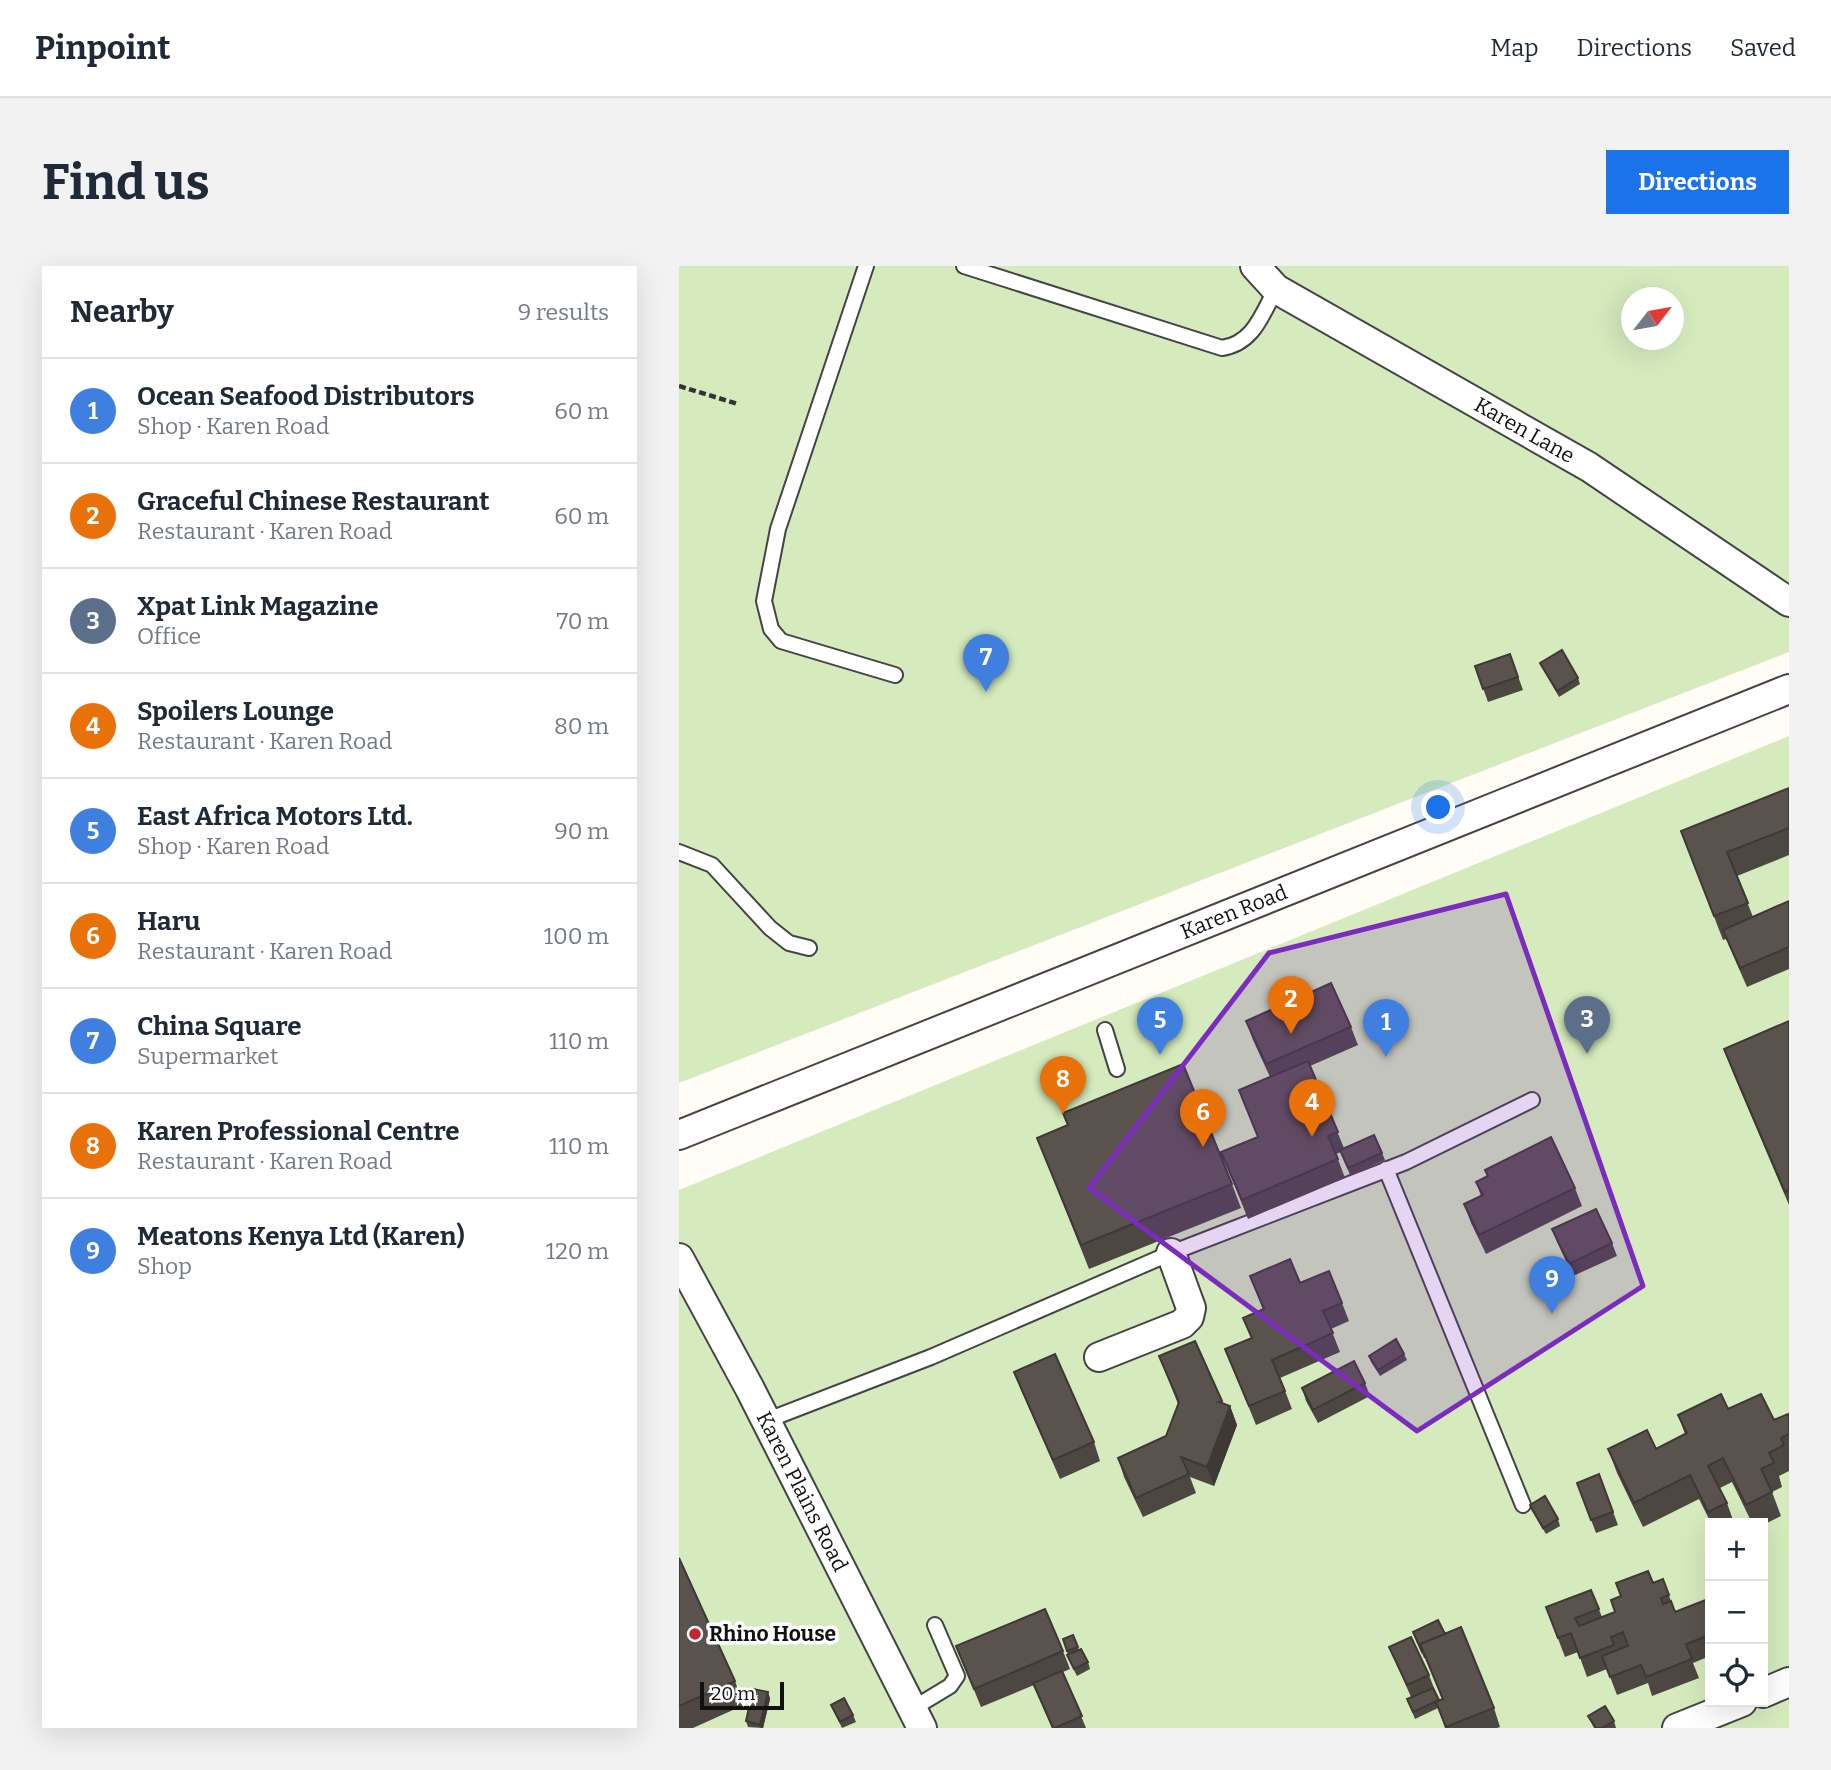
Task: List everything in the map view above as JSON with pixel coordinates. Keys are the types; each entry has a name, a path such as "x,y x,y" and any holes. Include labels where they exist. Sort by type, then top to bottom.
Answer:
{"street":[{"name":"Karen Lane","path":"1255,266 1282,277 1589,467 1789,602"},
{"name":"Karen Road","path":"679,1135 1789,689"},
{"path":"1099,1357 1182,1324 1189,1317 1191,1308 1171,1253"},
{"name":"Karen Plains Road","path":"679,1258 917,1719"},
{"path":"1768,1691 1789,1682"},
{"path":"1677,1728 1729,1707"}],"lane":[{"path":"866,266 778,528 764,601 771,629 781,641 895,676"},
{"path":"964,266 1223,348 1237,345 1251,335 1282,277"},
{"path":"679,852 712,865 770,928 789,943 809,948"},
{"path":"1105,1031 1117,1069"},
{"path":"765,1421 931,1357 1171,1253 1386,1169 1532,1100"},
{"path":"1386,1169 1523,1505"},
{"path":"917,1719 957,1676 935,1625"}],"path":[{"path":"679,387 738,404"}],"highlighted area":[{"path":"1506,894 1643,1286 1417,1431 1089,1188 1269,953"}],"green space":[{"path":"679,266 1789,266 1789,652 679,1083"},
{"path":"1789,736 1789,1728 679,1728 679,1190"}],"building":[{"path":"1562,650 1578,678 1557,691 1540,663"},
{"path":"1510,654 1518,677 1483,689 1475,666"},
{"path":"1789,788 1789,828 1727,852 1748,903 1714,916 1681,831"},
{"path":"1789,901 1789,947 1740,968 1723,930"},
{"path":"1331,983 1351,1027 1266,1064 1246,1021"},
{"path":"1789,1021 1789,1190 1785,1192 1724,1049"},
{"path":"1308,1061 1338,1132 1328,1136 1338,1159 1242,1200 1221,1152 1258,1137 1239,1090"},
{"path":"1183,1064 1232,1184 1081,1245 1037,1138 1068,1125 1063,1113"},
{"path":"1374,1135 1382,1153 1348,1168 1340,1150"},
{"path":"1551,1137 1575,1188 1479,1235 1464,1204 1483,1195 1476,1182 1488,1176 1485,1170"},
{"path":"1596,1209 1612,1243 1569,1264 1552,1229"},
{"path":"1290,1259 1300,1283 1329,1271 1342,1303 1323,1311 1333,1333 1272,1360 1285,1391 1249,1406 1225,1349 1252,1338 1243,1318 1264,1309 1250,1276"},
{"path":"1396,1339 1404,1354 1378,1370 1369,1356"},
{"path":"1195,1341 1222,1401 1219,1402 1230,1406 1207,1467 1181,1457 1189,1474 1136,1498 1118,1458 1166,1436 1179,1402 1159,1356"},
{"path":"1055,1354 1094,1442 1053,1460 1014,1372"},
{"path":"1354,1361 1365,1383 1313,1410 1302,1388"},
{"path":"1721,1394 1728,1409 1761,1394 1774,1420 1788,1414 1789,1434 1781,1438 1784,1445 1769,1453 1774,1463 1761,1469 1772,1492 1746,1505 1723,1458 1708,1466 1727,1503 1708,1512 1690,1475 1634,1503 1608,1449 1647,1430 1656,1449 1687,1433 1678,1415"},
{"path":"1599,1474 1613,1512 1591,1520 1577,1483"},
{"path":"1545,1496 1558,1519 1543,1528 1530,1505"},
{"name":"Rhino House","path":"679,1558 735,1681 679,1706"},
{"path":"1648,1571 1653,1583 1663,1579 1669,1595 1661,1598 1663,1604 1671,1601 1675,1612 1705,1600 1705,1637 1686,1644 1692,1659 1646,1677 1641,1665 1610,1677 1602,1656 1628,1646 1623,1632 1611,1637 1614,1645 1580,1658 1571,1633 1558,1638 1546,1607 1591,1590 1599,1609 1575,1618 1579,1626 1615,1612 1611,1600 1621,1596 1616,1583"},
{"path":"1045,1609 1063,1651 974,1689 956,1646"},
{"path":"1438,1620 1445,1634 1420,1644 1422,1652 1413,1632"},
{"path":"1461,1627 1494,1708 1446,1727 1436,1702 1443,1699 1420,1644"},
{"path":"1073,1635 1078,1647 1067,1651 1063,1639"},
{"path":"1411,1637 1429,1675 1407,1685 1389,1647"},
{"path":"1081,1649 1088,1662 1074,1669 1067,1655"},
{"path":"1062,1671 1082,1716 1053,1728 1033,1683"},
{"path":"1433,1688 1439,1700 1413,1712 1407,1699"},
{"path":"753,1689 768,1692 760,1725 746,1721"},
{"path":"844,1698 853,1715 840,1722 831,1705"},
{"path":"1605,1706 1614,1721 1602,1728 1596,1728 1588,1716"}],"place":[{"name":"China Square","path":"986,692"},
{"name":"Graceful Chinese Restaurant","path":"1291,1034"},
{"name":"Xpat Link Magazine","path":"1587,1054"},
{"name":"East Africa Motors Ltd.","path":"1160,1055"},
{"name":"Ocean Seafood Distributors","path":"1386,1057"},
{"name":"Karen Professional Centre","path":"1063,1114"},
{"name":"Spoilers Lounge","path":"1312,1137"},
{"name":"Haru","path":"1203,1147"},
{"name":"Meatons Kenya Ltd (Karen)","path":"1552,1314"},
{"name":"Rhino House","path":"695,1634"}]}
